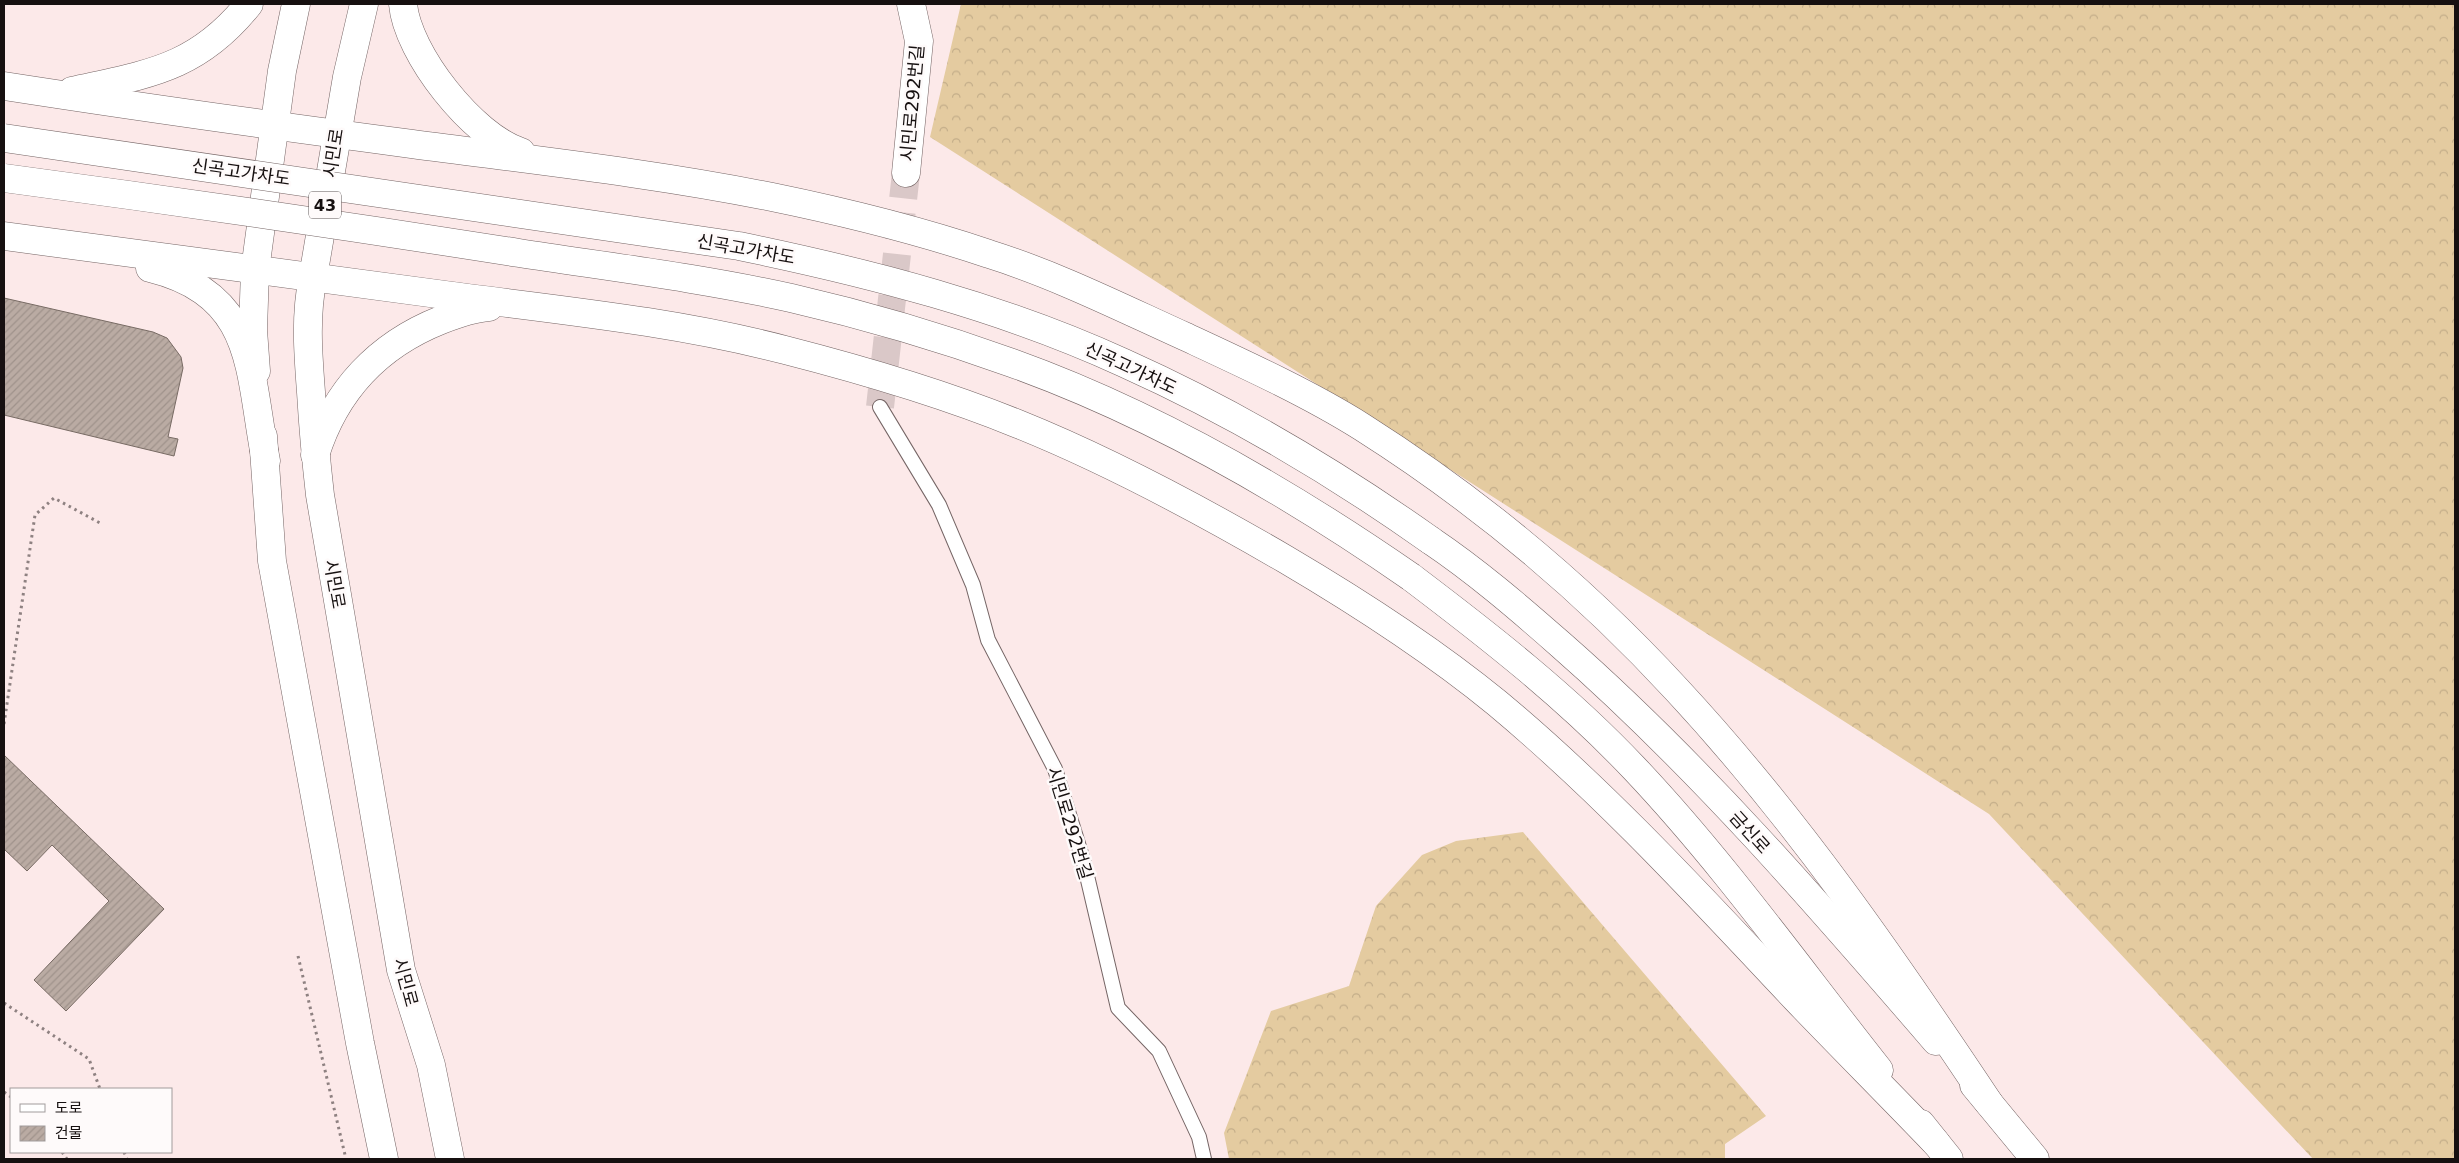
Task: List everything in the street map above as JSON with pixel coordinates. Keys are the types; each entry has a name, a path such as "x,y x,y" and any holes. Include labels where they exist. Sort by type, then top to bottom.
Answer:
{"street":[{"path":"56,94 152,73 172,66 210,43 237,19 248,4"},
{"path":"296,4 282,71 255,270 254,346 266,461 272,561 358,1034 384,1159"},
{"name":"시민로","path":"364,4 354,42 336,133 313,277 307,333 315,455 401,970 430,1065 450,1159"},
{"path":"403,4 406,20 414,40 431,68 466,114 488,135 516,150 568,164"},
{"name":"시민로292번길","path":"906,173 919,41 911,4"},
{"path":"4,86 275,125 568,164 773,197 881,222 992,254 1097,296 1230,357 1358,425 1459,494 1575,589 1674,687 1743,764 1805,839 1888,953 1989,1103"},
{"name":"신곡고가차도","path":"4,138 738,246 825,264 929,292 1065,339 1124,362 1242,423 1333,475 1376,501 1430,540"},
{"path":"4,178 290,217 722,284 848,312 1016,364 1159,426 1209,452 1324,518 1411,576 1476,625 1582,716 1634,768 1692,833 1943,1151"},
{"path":"4,236 530,306 669,327 780,348 902,382 1017,423 1126,472 1226,524 1324,582 1410,638 1494,701 1590,786 1684,878 1799,1002 1943,1151"},
{"path":"4,236 160,271 192,283 218,302 229,314 243,342 253,383 266,461"},
{"path":"315,455 322,432 338,403 357,376 384,353 426,326 457,314 486,307 530,306"},
{"name":"금신로","path":"1430,540 1457,558 1541,627 1642,718 1697,774 1872,967 2035,1159"}],"lane":[{"name":"시민로292번길","path":"880,407 939,505 973,586 988,640 1055,769 1084,863 1118,1008 1159,1052 1199,1137 1204,1159"}],"path":[{"path":"4,724 35,515 54,498 100,523"},
{"path":"298,956 346,1159"},
{"path":"4,1003 89,1060 100,1088"}],"green space":[{"path":"961,4 2455,4 2455,1159 2313,1159 1989,814 930,137"},
{"path":"1523,832 1766,1116 1725,1144 1725,1159 1229,1159 1224,1133 1271,1011 1349,986 1376,906 1422,855 1456,841"}],"building":[{"path":"4,298 153,332 167,338 181,357 183,368 168,437 178,439 174,456 4,415"},
{"path":"4,755 164,909 66,1011 34,980 109,901 52,845 27,871 4,849"}],"tunnel":[{"path":"880,407 906,173"}]}
